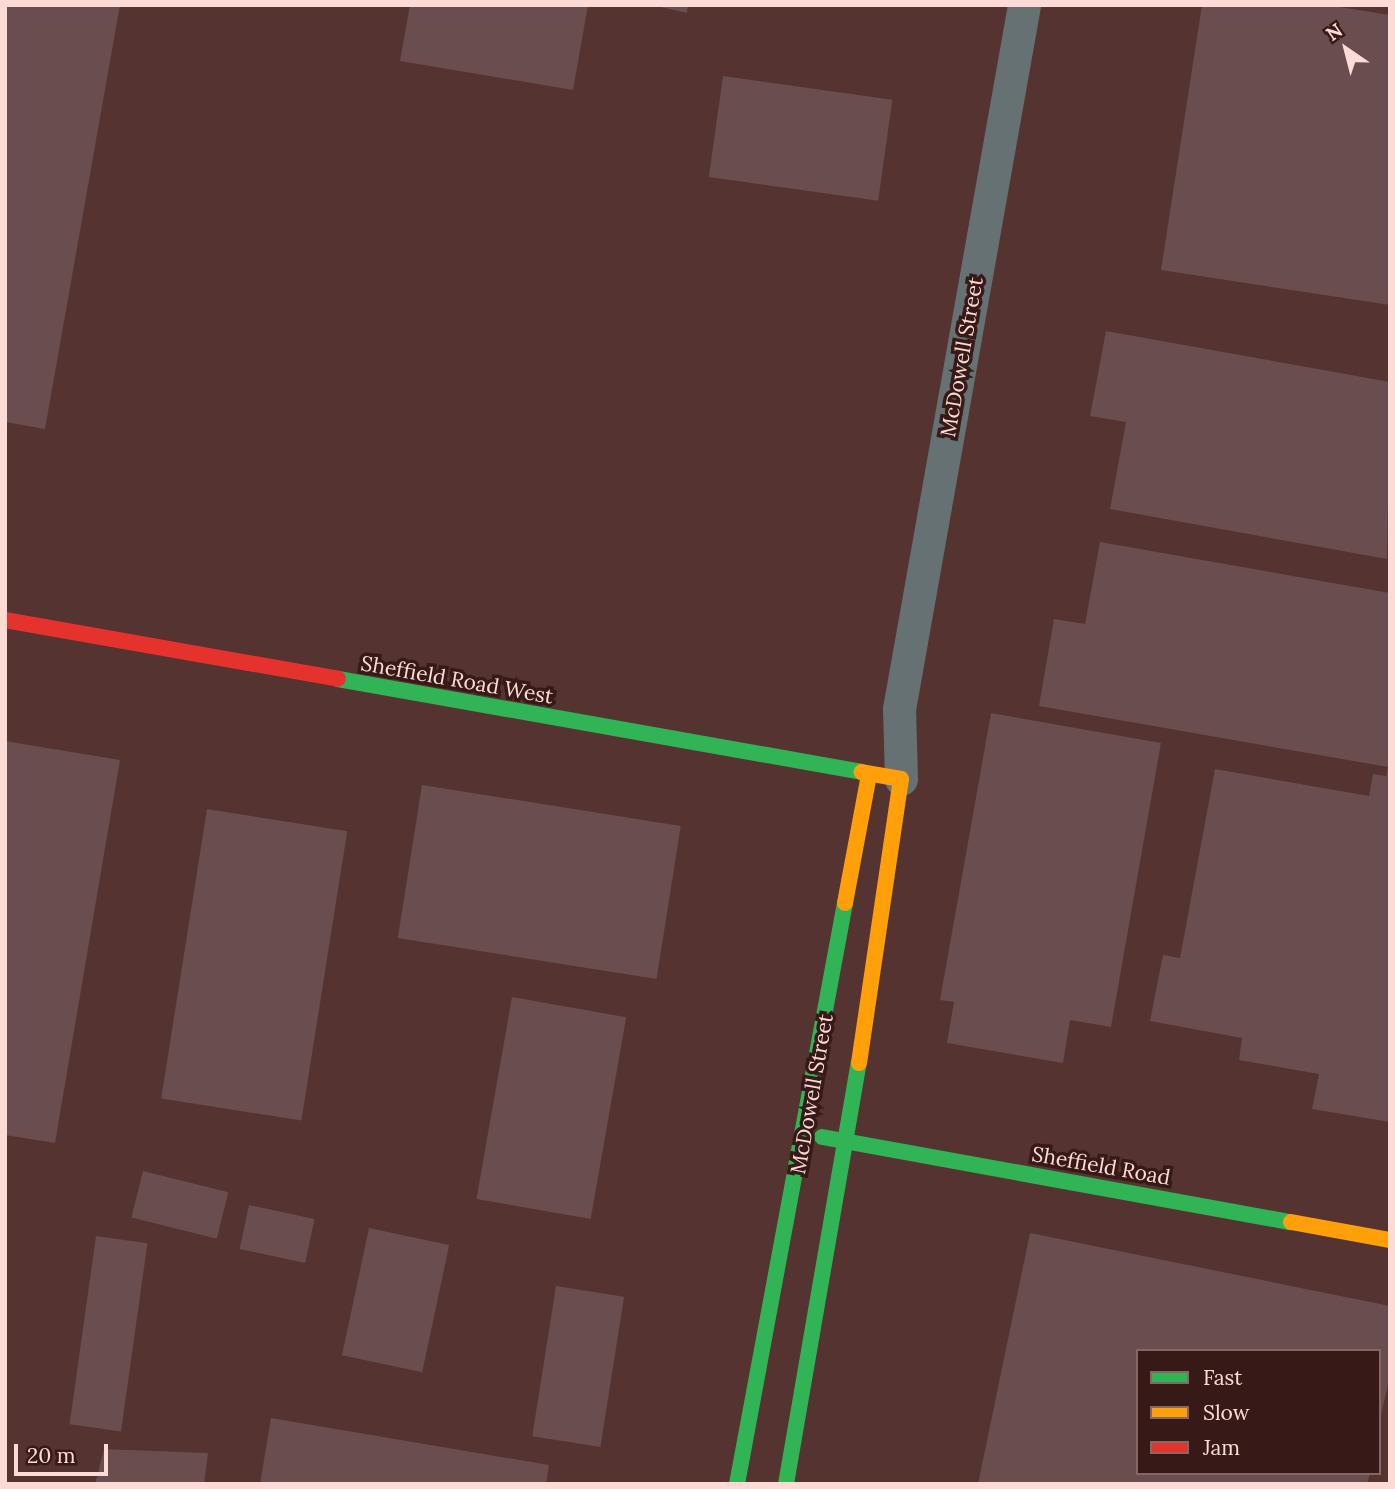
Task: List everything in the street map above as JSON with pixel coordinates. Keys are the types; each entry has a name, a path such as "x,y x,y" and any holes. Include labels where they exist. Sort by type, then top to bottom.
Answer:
{"street":[{"name":"McDowell Street","path":"786,1484 847,1142 901,779 899,709 1024,5"},
{"name":"Sheffield Road West","path":"5,620 901,779"},
{"name":"McDowell Street","path":"737,1484 806,1134 869,775 899,709"},
{"name":"Sheffield Road","path":"806,1134 1390,1240"}],"building":[{"path":"5,5 120,5 45,429 5,422"},
{"path":"410,5 588,5 573,90 400,61"},
{"path":"652,5 688,5 687,13"},
{"path":"1202,5 1327,5 1390,15 1390,305 1161,270"},
{"path":"723,76 892,100 878,201 709,177"},
{"path":"1106,331 1390,382 1387,559 1110,509 1126,422 1090,416"},
{"path":"1100,542 1390,593 1390,1122 1312,1109 1319,1074 1239,1060 1242,1038 1150,1021 1163,955 1180,958 1215,769 1369,796 1373,774 1386,776 1388,767 1039,706 1054,619 1085,624"},
{"path":"991,713 1161,743 1111,1027 1070,1020 1063,1063 947,1043 954,1002 940,1000"},
{"path":"5,741 120,760 55,1143 5,1135"},
{"path":"422,785 681,826 657,979 398,938"},
{"path":"207,809 347,831 301,1121 161,1098"},
{"path":"512,997 626,1017 591,1219 476,1199"},
{"path":"143,1171 228,1192 217,1239 131,1218"},
{"path":"249,1205 315,1219 305,1263 240,1249"},
{"path":"369,1228 449,1245 422,1372 342,1355"},
{"path":"1030,1233 1390,1306 1390,1375 1381,1416 1381,1349 1136,1349 1136,1475 1369,1475 1367,1484 978,1484"},
{"path":"96,1236 147,1243 121,1431 70,1424"},
{"path":"556,1286 624,1297 600,1447 532,1436"},
{"path":"271,1418 549,1465 546,1484 260,1484"},
{"path":"104,1449 208,1453 204,1484 95,1484"}],"traffic: fast":[{"path":"338,679 862,772"},
{"path":"737,1484 845,903"},
{"path":"786,1484 859,1063"},
{"path":"822,1137 1291,1222"}],"traffic: slow":[{"path":"859,1063 901,779 862,772"},
{"path":"845,903 869,775"},
{"path":"1291,1222 1390,1240"}],"traffic: jam":[{"path":"5,620 338,679"}]}
